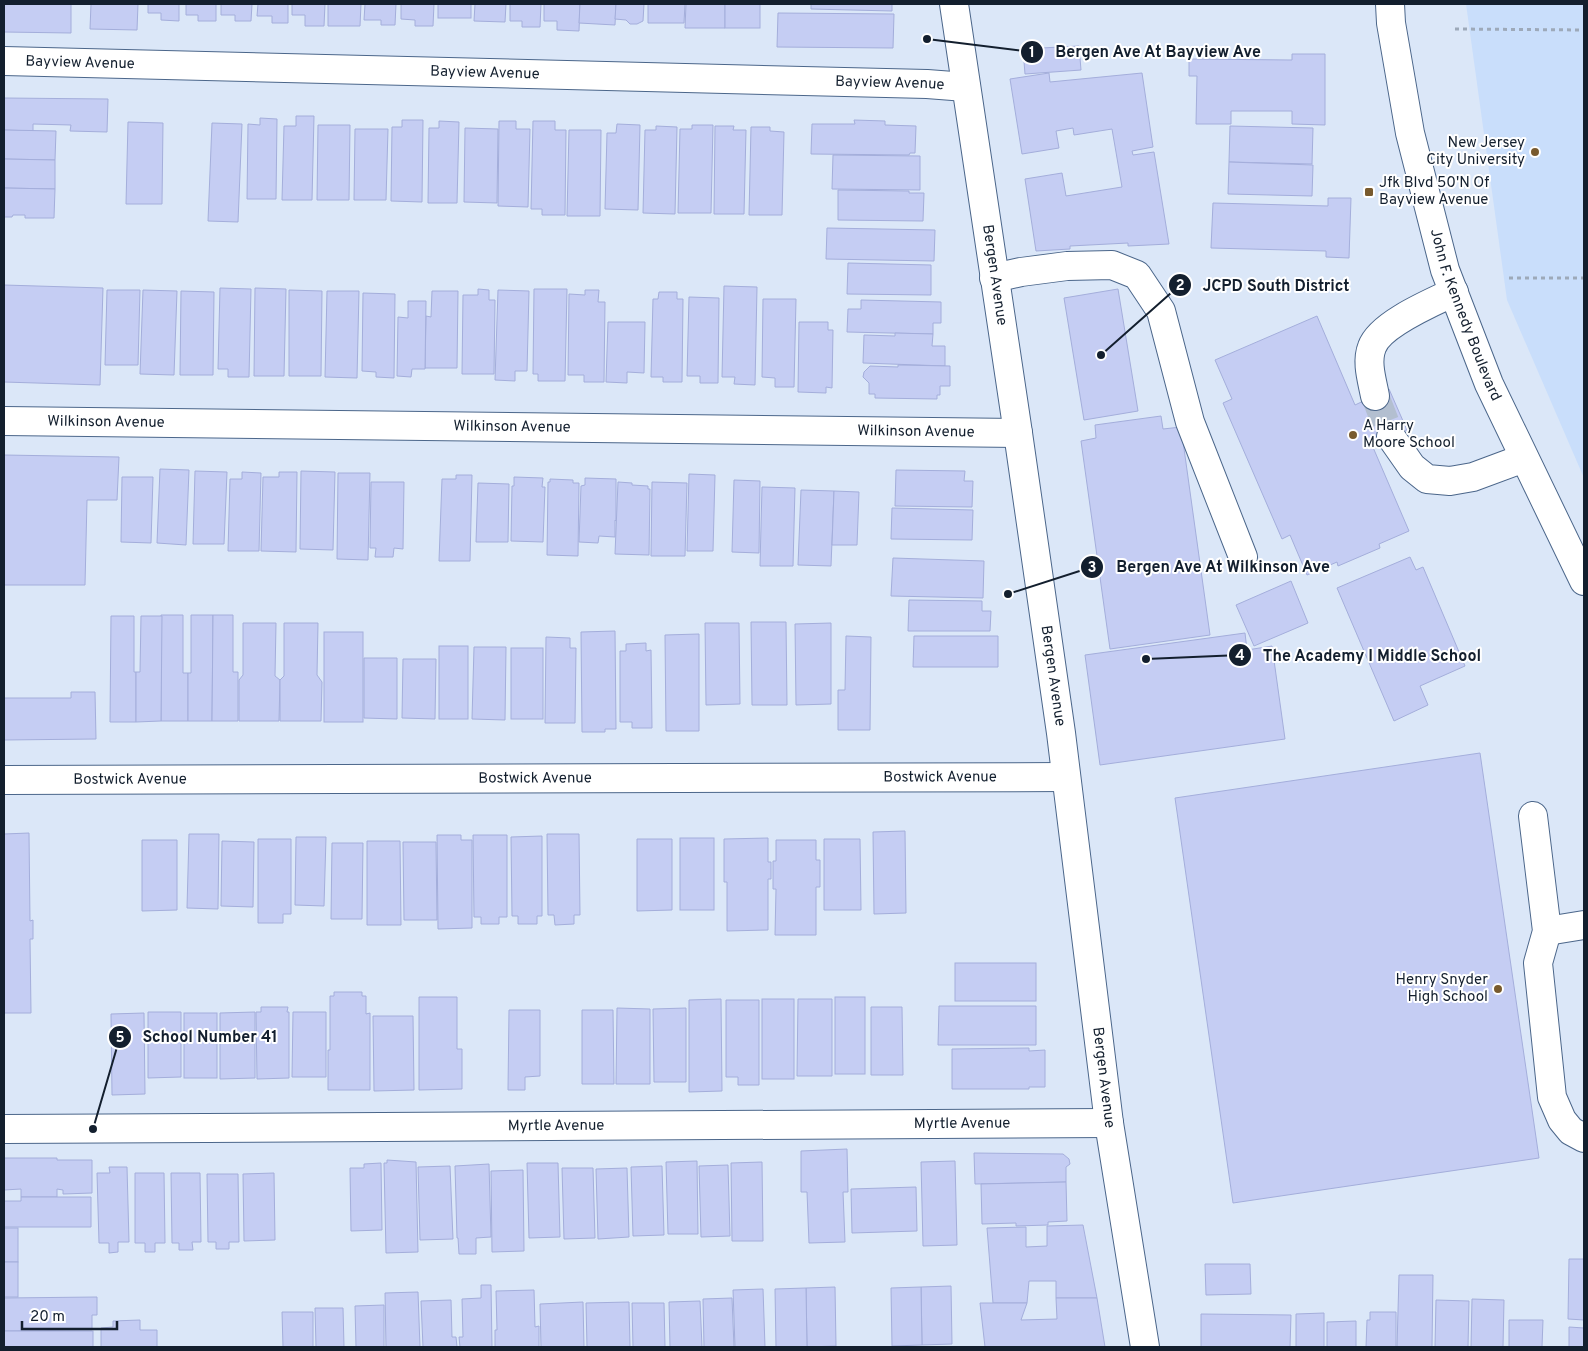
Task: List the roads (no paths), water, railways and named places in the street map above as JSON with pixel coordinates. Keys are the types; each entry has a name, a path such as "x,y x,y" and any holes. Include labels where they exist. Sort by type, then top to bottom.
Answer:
{"street":[{"name":"Bergen Avenue","path":"954,4 1018,433 1066,777 1110,1123 1145,1347"},
{"name":"John F. Kennedy Boulevard","path":"1390,4 1391,22 1410,133 1445,270 1489,384 1524,458 1582,570"},
{"name":"Bayview Avenue","path":"4,61 927,84 966,87"},
{"path":"994,278 1021,272 1067,266 1112,265 1137,275 1161,311 1190,422 1243,557"},
{"path":"1375,396 1369,363 1372,345 1388,326 1454,292"},
{"name":"Wilkinson Avenue","path":"4,421 1018,433"},
{"path":"1391,437 1412,467 1427,479 1450,481 1473,477 1524,458"},
{"name":"Bostwick Avenue","path":"4,780 1066,777"},
{"path":"1532,816 1547,931 1538,963 1552,1097 1562,1120 1571,1131 1584,1138"},
{"path":"1547,931 1584,925"},
{"name":"Myrtle Avenue","path":"4,1129 1110,1123"}],"tunnel":[{"path":"1375,396 1391,437"}],"place":[{"name":"Bergen Ave At Bayview Ave","path":"927,39"},
{"name":"New Jersey City University","path":"1535,152"},
{"name":"Jfk Blvd 50'N Of Bayview Avenue","path":"1369,192"},
{"name":"JCPD South District","path":"1101,355"},
{"name":"A Harry Moore School","path":"1353,435"},
{"name":"Bergen Ave At Wilkinson Ave","path":"1008,594"},
{"name":"The Academy I Middle School","path":"1146,659"},
{"name":"Henry Snyder High School","path":"1498,989"},
{"name":"School Number 41","path":"93,1129"}]}
